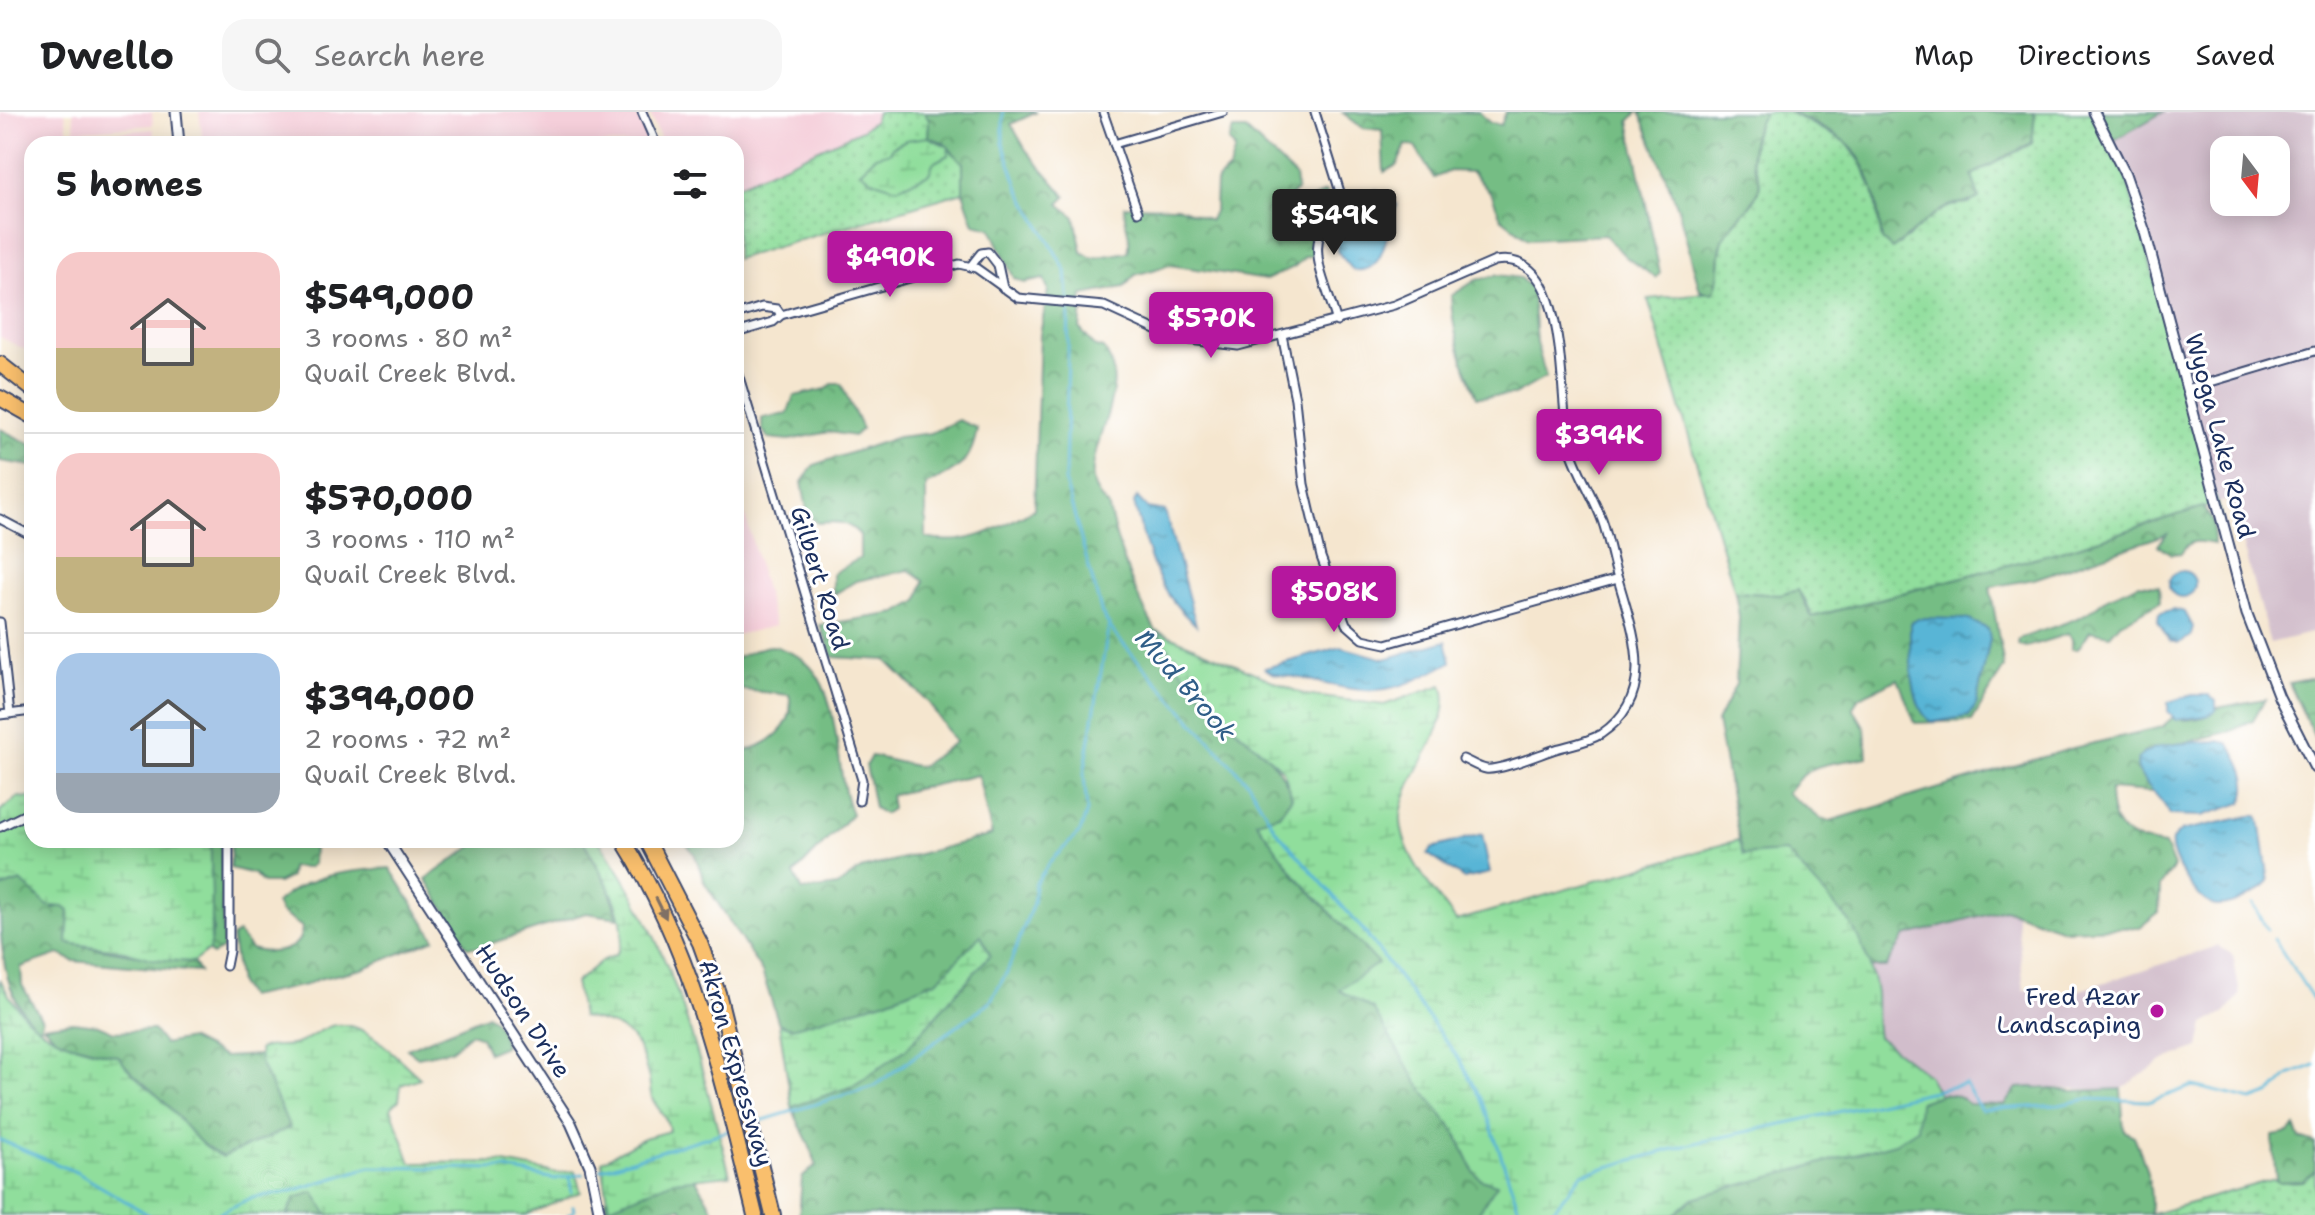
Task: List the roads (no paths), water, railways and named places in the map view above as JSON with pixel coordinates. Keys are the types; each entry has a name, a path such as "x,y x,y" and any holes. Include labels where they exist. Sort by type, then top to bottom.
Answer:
{"highway":[{"path":"0,364 24,385"},
{"path":"0,377 24,388"},
{"path":"0,398 24,412"},
{"name":"Akron Expressway","path":"628,848 645,874 682,953 721,1076 753,1208"},
{"name":"Akron Expressway","path":"651,848 700,943 718,993 773,1215"}],"street":[{"path":"176,112 178,136"},
{"path":"642,112 652,136"},
{"path":"1103,112 1138,212"},
{"path":"1114,144 1223,112"},
{"path":"1315,112 1340,192 1321,221 1317,239 1317,255 1337,322"},
{"name":"Wyoga Lake Road","path":"2094,112 2136,201 2253,631 2279,697 2315,768"},
{"path":"970,267 984,250 988,252 998,265 1003,288"},
{"path":"744,331 773,322 781,315 959,264 970,267 1018,298 1104,306 1124,312 1173,338 1199,344 1238,346 1394,305 1495,261 1513,261 1530,269 1548,297 1559,344 1562,414 1570,448 1602,521 1634,634 1639,665 1635,691 1621,715 1601,734 1487,769 1463,759"},
{"path":"744,313 770,307 777,309 781,315"},
{"path":"1282,335 1312,525 1340,608 1353,632 1374,643 1386,644 1618,579"},
{"path":"2187,389 2315,351"},
{"name":"Gilbert Road","path":"744,393 862,780 859,801"},
{"path":"0,519 24,532"},
{"path":"0,622 10,714"},
{"path":"0,715 24,712"},
{"path":"0,827 24,815"},
{"path":"226,966 229,848"},
{"name":"Hudson Drive","path":"392,848 571,1123 590,1166 600,1215"}],"water":[{"path":"1376,190 1397,205 1379,258 1365,270 1353,270 1337,251 1339,230 1351,207"},
{"path":"941,232 952,243 911,258 906,253 905,238"},
{"path":"1137,497 1147,508 1165,511 1196,625 1171,599 1155,570 1134,503"},
{"path":"2182,571 2191,575 2195,584 2191,593 2182,597 2173,593 2169,584 2173,575"},
{"path":"2173,609 2185,612 2193,627 2191,636 2179,643 2169,641 2158,621 2159,614"},
{"path":"1918,618 1967,619 1988,629 1990,639 1976,705 1969,716 1934,722 1926,717 1920,707 1915,693 1910,647 1910,623"},
{"path":"1446,641 1451,662 1410,682 1378,690 1345,688 1277,674 1265,668 1341,647 1385,659"},
{"path":"2193,695 2209,695 2216,700 2216,711 2207,716 2175,720 2168,711 2168,702"},
{"path":"2217,741 2228,743 2241,764 2246,780 2242,803 2202,816 2170,815 2141,776 2138,760 2155,748"},
{"path":"2258,816 2260,821 2269,882 2259,890 2223,906 2209,903 2193,889 2179,868 2172,840 2181,831"},
{"path":"1482,834 1490,873 1464,879 1428,854 1433,848"}],"waterway":[{"name":"Mud Brook","path":"1003,112 1003,143 1019,189 1066,271 1069,307 1065,482 1102,614 1116,636 1249,784 1275,829 1364,931 1459,1059 1483,1102 1521,1215"},
{"path":"754,1123 874,1086 990,1002 1007,972 1033,903 1035,884 1050,862 1080,832 1087,811 1084,774 1109,624"},
{"path":"2253,904 2267,929"},
{"path":"2274,939 2315,1002"},
{"path":"1549,1215 1582,1174 1695,1143 1965,1084 1981,1110 2059,1105 2087,1099 2151,1101 2193,1086 2252,1100 2271,1093 2289,1075 2315,1065"},
{"path":"601,1169 728,1131"},
{"path":"0,1140 78,1173 149,1215"},
{"path":"215,1215 251,1198 289,1192 370,1167 506,1169 555,1179 583,1174"},
{"path":"570,1177 571,1192"},
{"path":"568,1215 574,1211 573,1206"}],"place":[{"name":"Fred Azar Landscaping","path":"2157,1011"}]}
